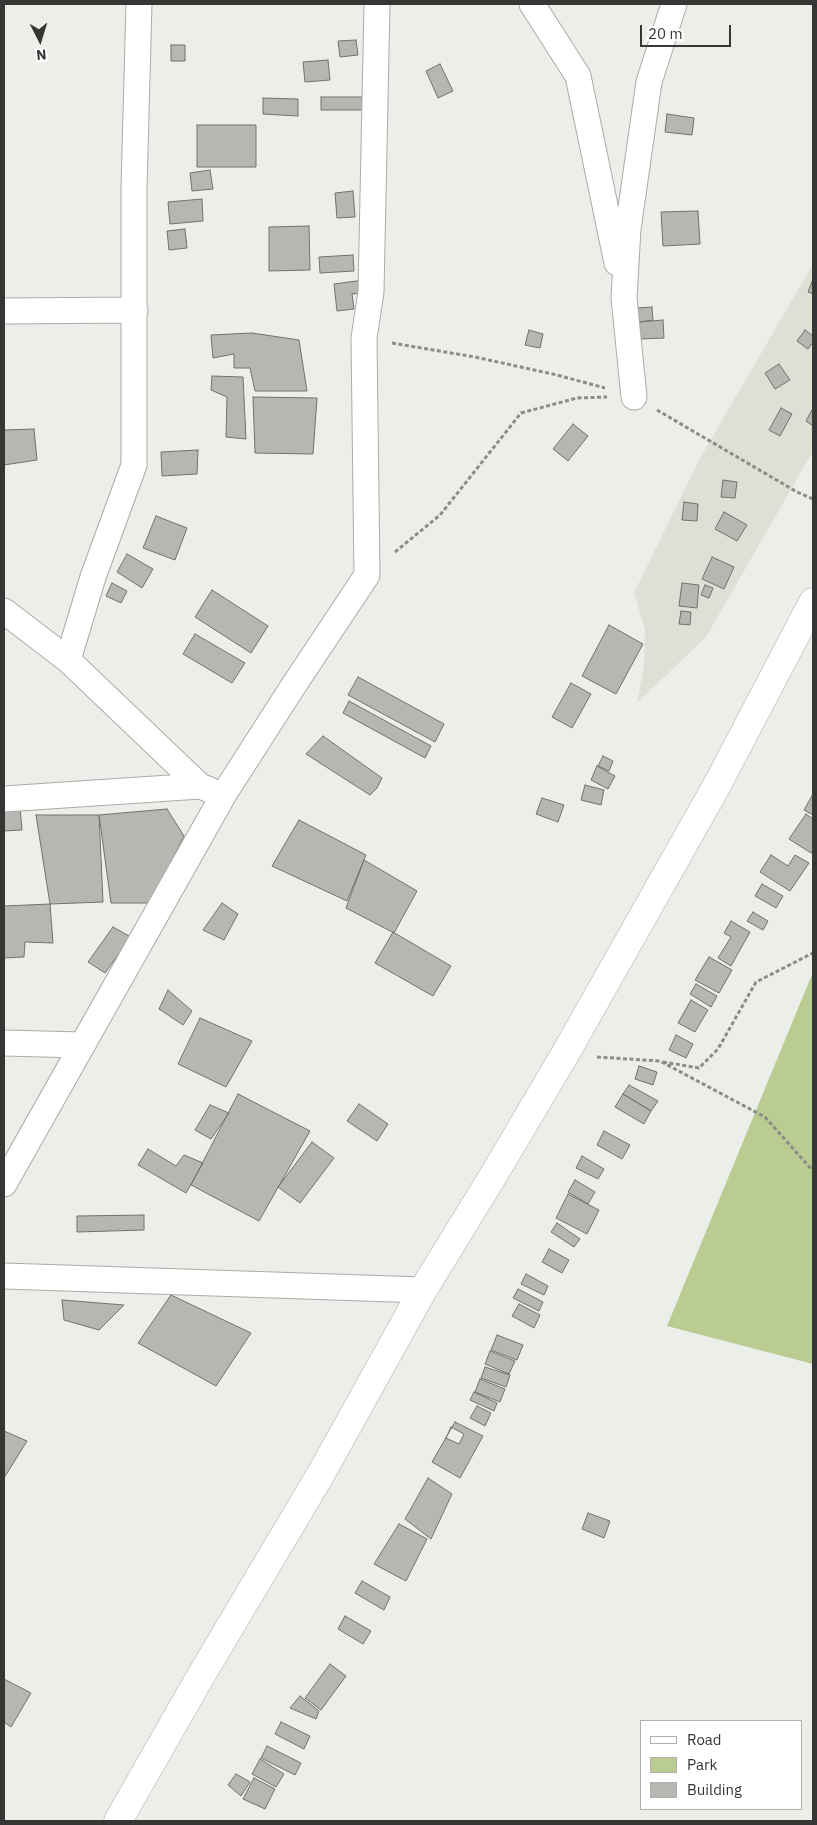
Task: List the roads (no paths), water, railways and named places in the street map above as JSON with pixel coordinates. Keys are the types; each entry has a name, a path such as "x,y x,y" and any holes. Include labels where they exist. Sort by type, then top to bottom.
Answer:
{"street":[{"path":"68,660 93,577 134,465 134,188 139,4"},
{"path":"532,4 578,76 624,298 634,396"},
{"path":"624,298 628,229 649,82 674,4"},
{"path":"4,1184 224,794 367,575 364,338 371,292 374,5"},
{"path":"4,311 134,310"},
{"path":"118,1821 199,1679 322,1472 423,1290 494,1176 564,1056 716,787 813,602"},
{"path":"4,611 68,660 200,786"},
{"path":"4,799 200,786 224,794"},
{"path":"4,1044 82,1045"},
{"path":"4,1276 423,1290"}]}
